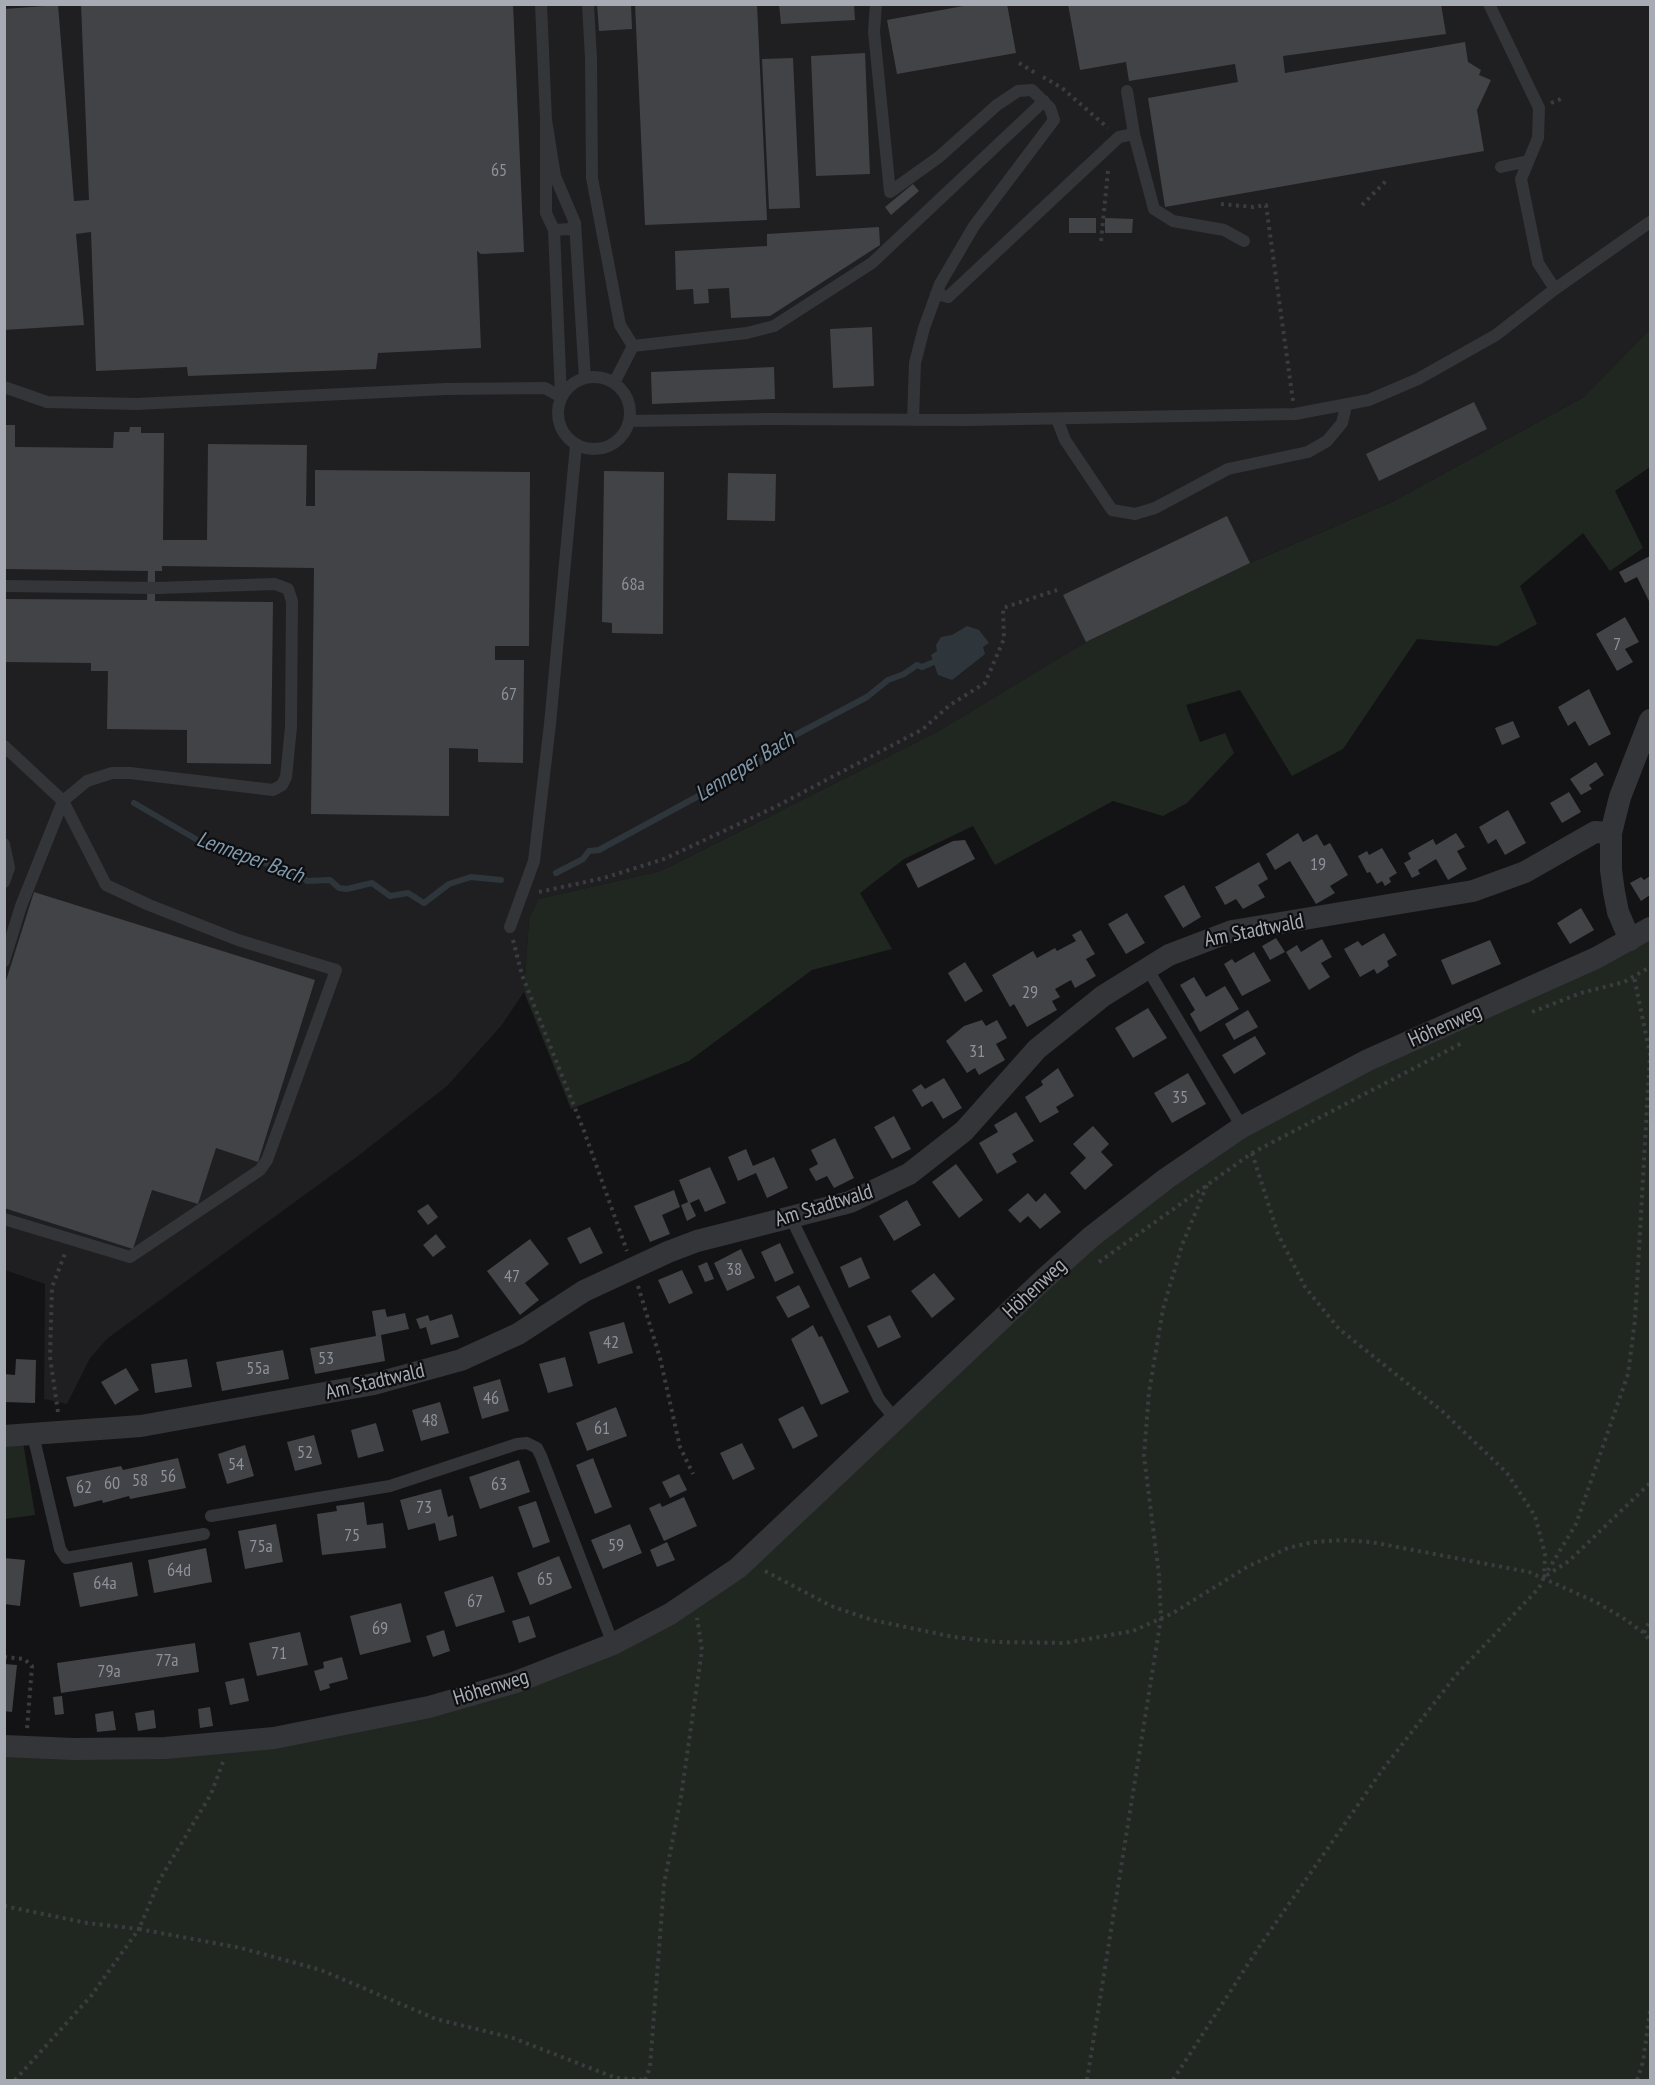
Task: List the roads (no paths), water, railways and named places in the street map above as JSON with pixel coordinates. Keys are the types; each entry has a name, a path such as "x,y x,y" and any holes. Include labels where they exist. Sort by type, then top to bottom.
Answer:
{"street":[{"path":"1630,940 1618,912 1614,892 1611,870 1611,833 1620,796 1650,720"},
{"name":"Am Stadtwald","path":"4,1436 61,1433 184,1419 374,1384 461,1360 491,1347 557,1311 584,1291 632,1267 697,1241 850,1202 870,1194 928,1161 964,1131 1037,1049 1103,996 1147,968 1193,944 1232,932 1473,891 1525,872 1595,832 1611,833"},
{"name":"Höhenweg","path":"15,1747 165,1748 228,1743 323,1729 429,1707 516,1682 613,1644 690,1601 747,1559 1091,1237 1167,1178 1242,1127 1368,1060 1596,958 1650,928"}],"lane":[{"path":"541,4 546,120 546,205 554,230 561,397 557,415 563,433 576,445 598,450 609,447 625,432 629,421 628,400 614,383 595,377 585,378 571,385 561,397"},
{"path":"588,4 592,178 620,325 633,346"},
{"path":"876,4 874,32 890,192 939,157 997,105 1018,91 1032,90 1044,100 1054,120 953,257 936,294 915,363 913,420"},
{"path":"1489,4 1539,108 1538,138 1521,179 1538,263 1555,289"},
{"path":"1126,91 1148,196 1159,214 1173,221 1224,230 1244,241"},
{"path":"633,346 747,333 774,326 872,263 1044,100"},
{"path":"546,120 555,176 574,224 585,378"},
{"path":"936,294 948,297 1119,137 1134,134"},
{"path":"1501,167 1528,161"},
{"path":"629,421 769,418 1057,419 1295,414 1346,406 1369,400 1418,379 1465,354 1529,312 1555,289 1650,222"},
{"path":"554,230 570,230 574,224"},
{"path":"614,383 633,346"},
{"path":"4,387 47,402 136,404 446,389 545,388 561,397"},
{"path":"1057,419 1065,440 1112,510 1135,514 1155,508 1228,469 1270,458 1308,452 1327,441 1342,423 1346,406"},
{"path":"510,927 524,895 534,861 550,724 576,445"},
{"path":"4,586 159,588 275,584 288,589 292,601 291,728 286,777 282,785 273,790 112,773 87,780 63,801 21,906 4,961"},
{"path":"4,746 63,801 105,885 238,940 336,970 267,1160 260,1170 130,1257 4,1219"},
{"path":"4,843 9,868 4,882"},
{"path":"1147,968 1242,1127"},
{"path":"791,1218 879,1399 896,1420"},
{"path":"33,1435 60,1549 66,1558 204,1534"},
{"path":"211,1516 390,1486 517,1443 527,1443 537,1448 541,1456 613,1644"}],"waterway":[{"name":"Lenneper Bach","path":"556,873 583,859 589,851 599,850 726,781 733,773 759,763 784,741 867,697 888,680 904,674 917,665 922,667 934,662"},
{"name":"Lenneper Bach","path":"134,803 206,845 297,873 307,881 330,880 339,888 347,889 372,883 390,896 408,893 424,903 449,884 471,877 501,880"}]}
